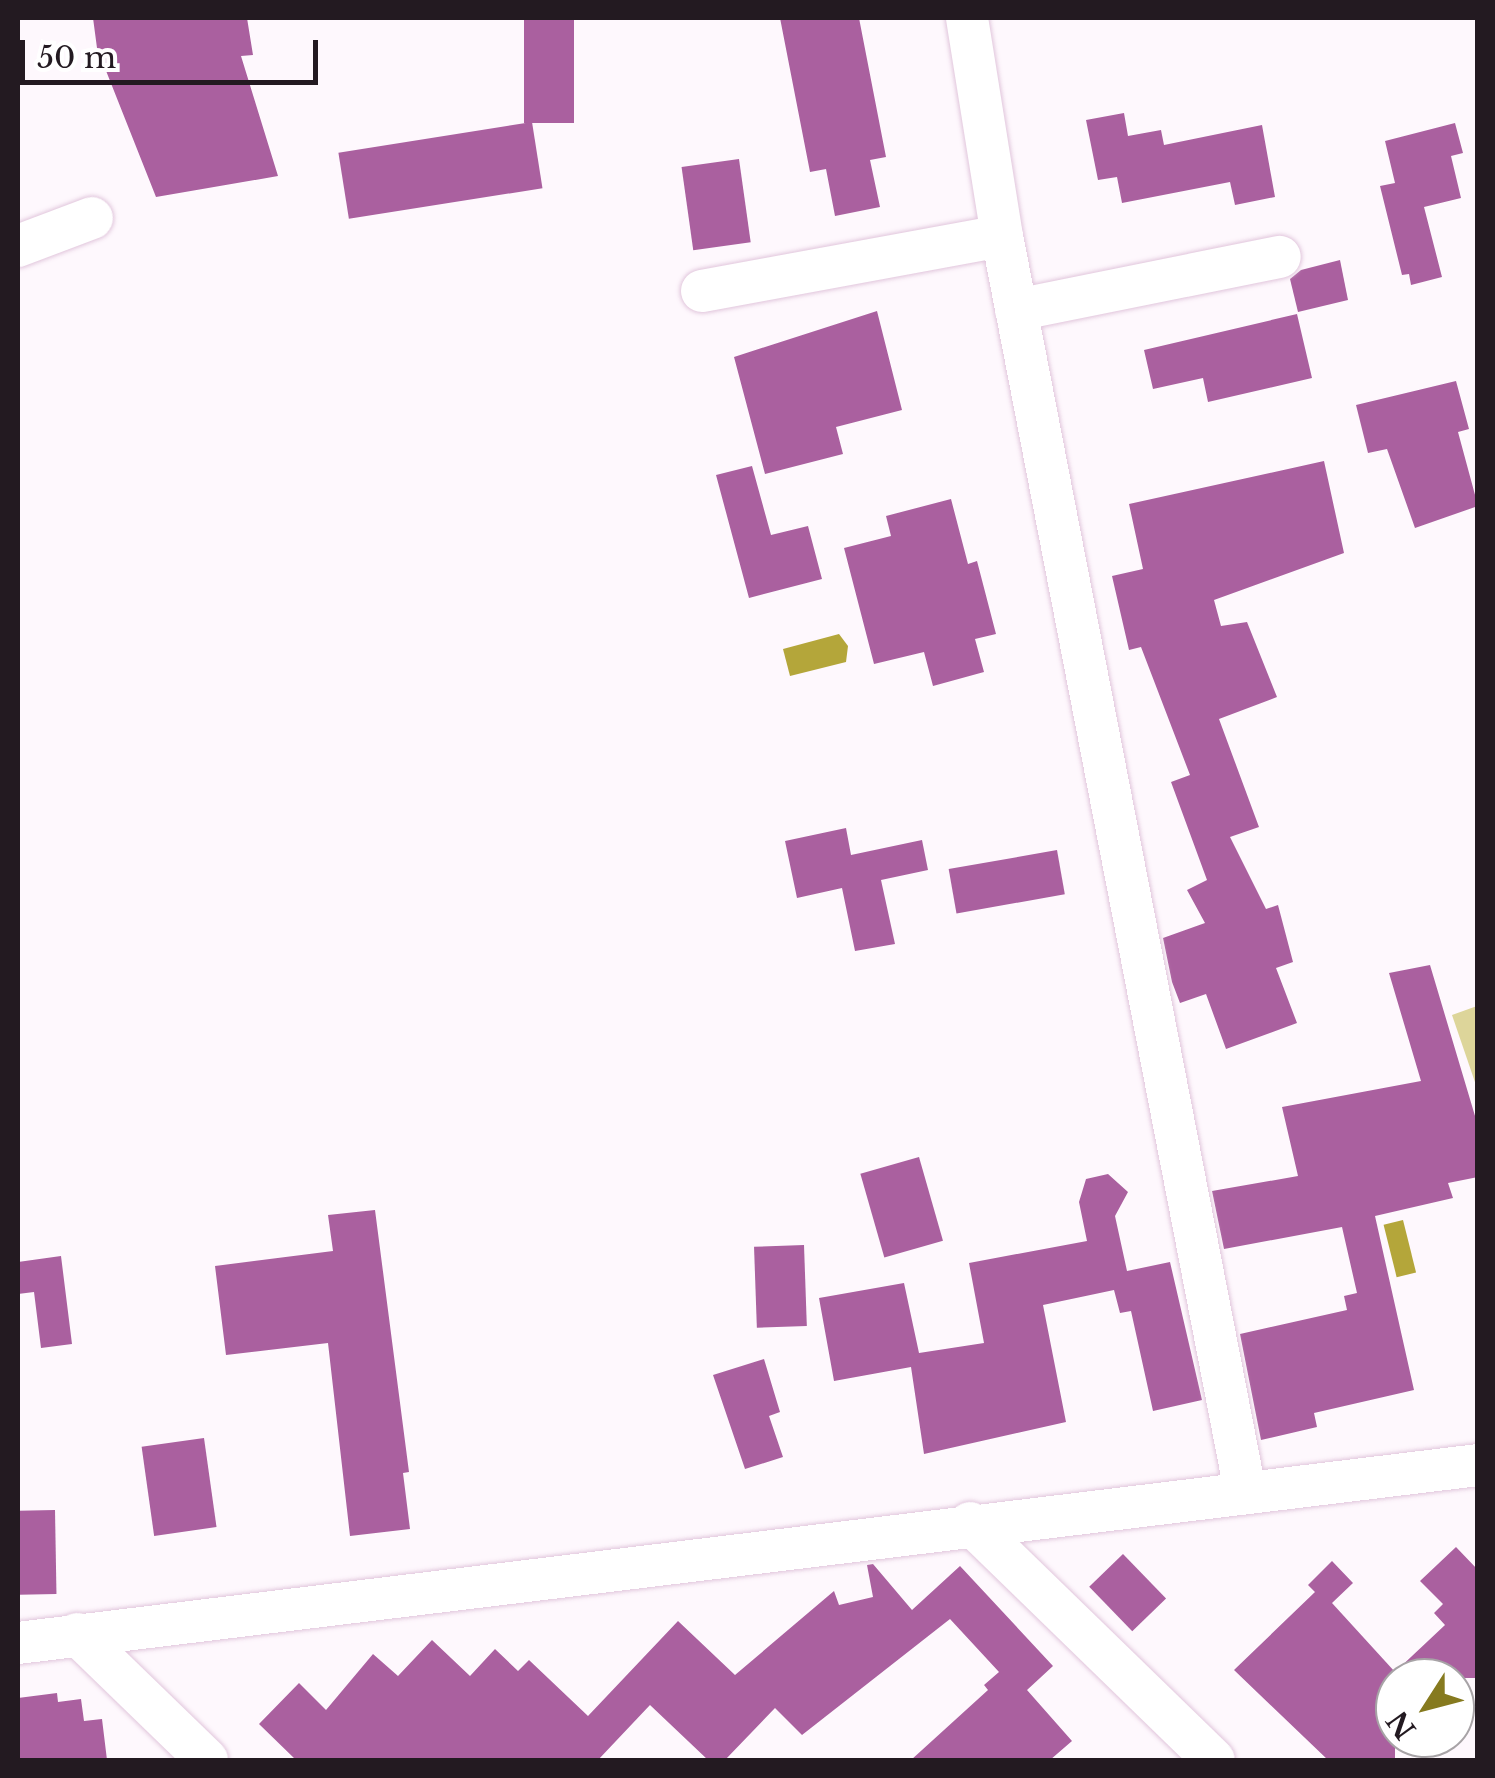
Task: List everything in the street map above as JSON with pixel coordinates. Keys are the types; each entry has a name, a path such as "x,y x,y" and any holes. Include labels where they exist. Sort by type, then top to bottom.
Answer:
{"street":[{"path":"968,18 1002,236 1246,1491"},
{"path":"18,246 92,218"},
{"path":"702,291 1002,236"},
{"path":"1016,310 1280,257"},
{"path":"18,1643 970,1523 1478,1466"},
{"path":"970,1523 1214,1760"},
{"path":"77,1634 207,1760"}],"shaded area":[{"path":"839,634 848,646 846,662 790,676 783,649"},
{"path":"1478,1006 1477,1088 1452,1015"},
{"path":"1403,1220 1416,1272 1397,1277 1384,1225"}],"building":[{"path":"93,18 247,18 253,55 241,56 278,176 156,197 97,48"},
{"path":"524,18 574,18 574,123 524,123"},
{"path":"780,18 859,18 886,157 870,160 880,207 835,216 826,169 810,172"},
{"path":"1124,113 1128,136 1161,130 1164,145 1262,125 1275,197 1235,205 1230,182 1122,203 1117,177 1098,180 1086,120"},
{"path":"532,122 542,188 349,219 338,153"},
{"path":"1455,123 1463,153 1451,156 1461,198 1424,207 1442,277 1411,285 1409,274 1402,275 1380,186 1395,183 1385,141"},
{"path":"739,159 751,242 693,250 682,167"},
{"path":"1340,260 1348,300 1298,312 1290,279 1301,270"},
{"path":"877,311 902,410 836,427 843,454 765,474 734,357"},
{"path":"1297,314 1312,378 1208,402 1203,378 1153,389 1144,350"},
{"path":"1456,381 1469,429 1458,432 1478,506 1415,528 1387,449 1368,453 1356,405"},
{"path":"1324,461 1344,553 1214,600 1221,626 1247,622 1277,697 1219,719 1259,827 1230,837 1266,909 1278,905 1293,962 1276,968 1297,1023 1226,1049 1206,994 1180,1003 1172,982 1163,938 1205,923 1187,890 1207,880 1171,782 1190,775 1141,647 1129,650 1112,576 1143,569 1129,504"},
{"path":"752,466 771,535 808,526 822,579 749,598 716,475"},
{"path":"951,499 968,564 977,561 996,634 975,639 984,672 933,686 924,652 874,664 844,548 891,536 886,516"},
{"path":"846,828 851,855 922,840 928,870 881,880 895,944 855,951 842,888 797,898 785,841"},
{"path":"1057,850 1065,894 956,913 949,869"},
{"path":"1430,965 1478,1126 1478,1177 1448,1183 1453,1198 1375,1216 1414,1390 1314,1413 1317,1427 1261,1440 1240,1334 1347,1310 1344,1296 1357,1293 1342,1227 1224,1249 1212,1191 1298,1176 1282,1107 1421,1081 1389,973"},
{"path":"919,1157 943,1241 884,1257 860,1174"},
{"path":"1108,1174 1128,1192 1115,1216 1127,1271 1170,1262 1202,1400 1153,1411 1131,1311 1120,1313 1114,1290 1043,1305 1066,1422 924,1454 911,1367 834,1381 819,1298 904,1283 919,1353 984,1343 969,1263 1087,1241 1079,1202 1086,1179"},
{"path":"375,1210 409,1472 403,1473 410,1529 350,1536 328,1343 226,1355 215,1266 333,1251 328,1215"},
{"path":"804,1245 807,1326 757,1328 754,1247"},
{"path":"61,1256 72,1344 41,1348 34,1292 18,1294 18,1262"},
{"path":"764,1359 780,1412 769,1416 783,1457 745,1469 713,1375"},
{"path":"204,1438 217,1527 154,1536 142,1447"},
{"path":"55,1510 56,1594 19,1595 18,1511"},
{"path":"1456,1547 1478,1570 1478,1678 1475,1658 1410,1658 1445,1625 1434,1613 1443,1604 1420,1581"},
{"path":"1123,1554 1166,1599 1132,1631 1089,1587"},
{"path":"1332,1561 1353,1583 1332,1603 1382,1658 1375,1658 1375,1758 1395,1760 1328,1760 1234,1670 1315,1592 1308,1585"},
{"path":"873,1564 912,1610 960,1566 1053,1666 1027,1690 1072,1741 1050,1760 911,1760 988,1690 984,1685 999,1672 950,1619 802,1735 775,1708 725,1760 708,1760 650,1705 598,1760 296,1760 259,1724 299,1683 326,1710 373,1654 398,1676 432,1640 470,1676 495,1649 518,1671 529,1660 588,1716 678,1621 735,1675 834,1591 839,1605 873,1597 867,1565"},
{"path":"57,1693 58,1702 81,1699 84,1721 102,1719 107,1760 18,1760 18,1698"}]}
